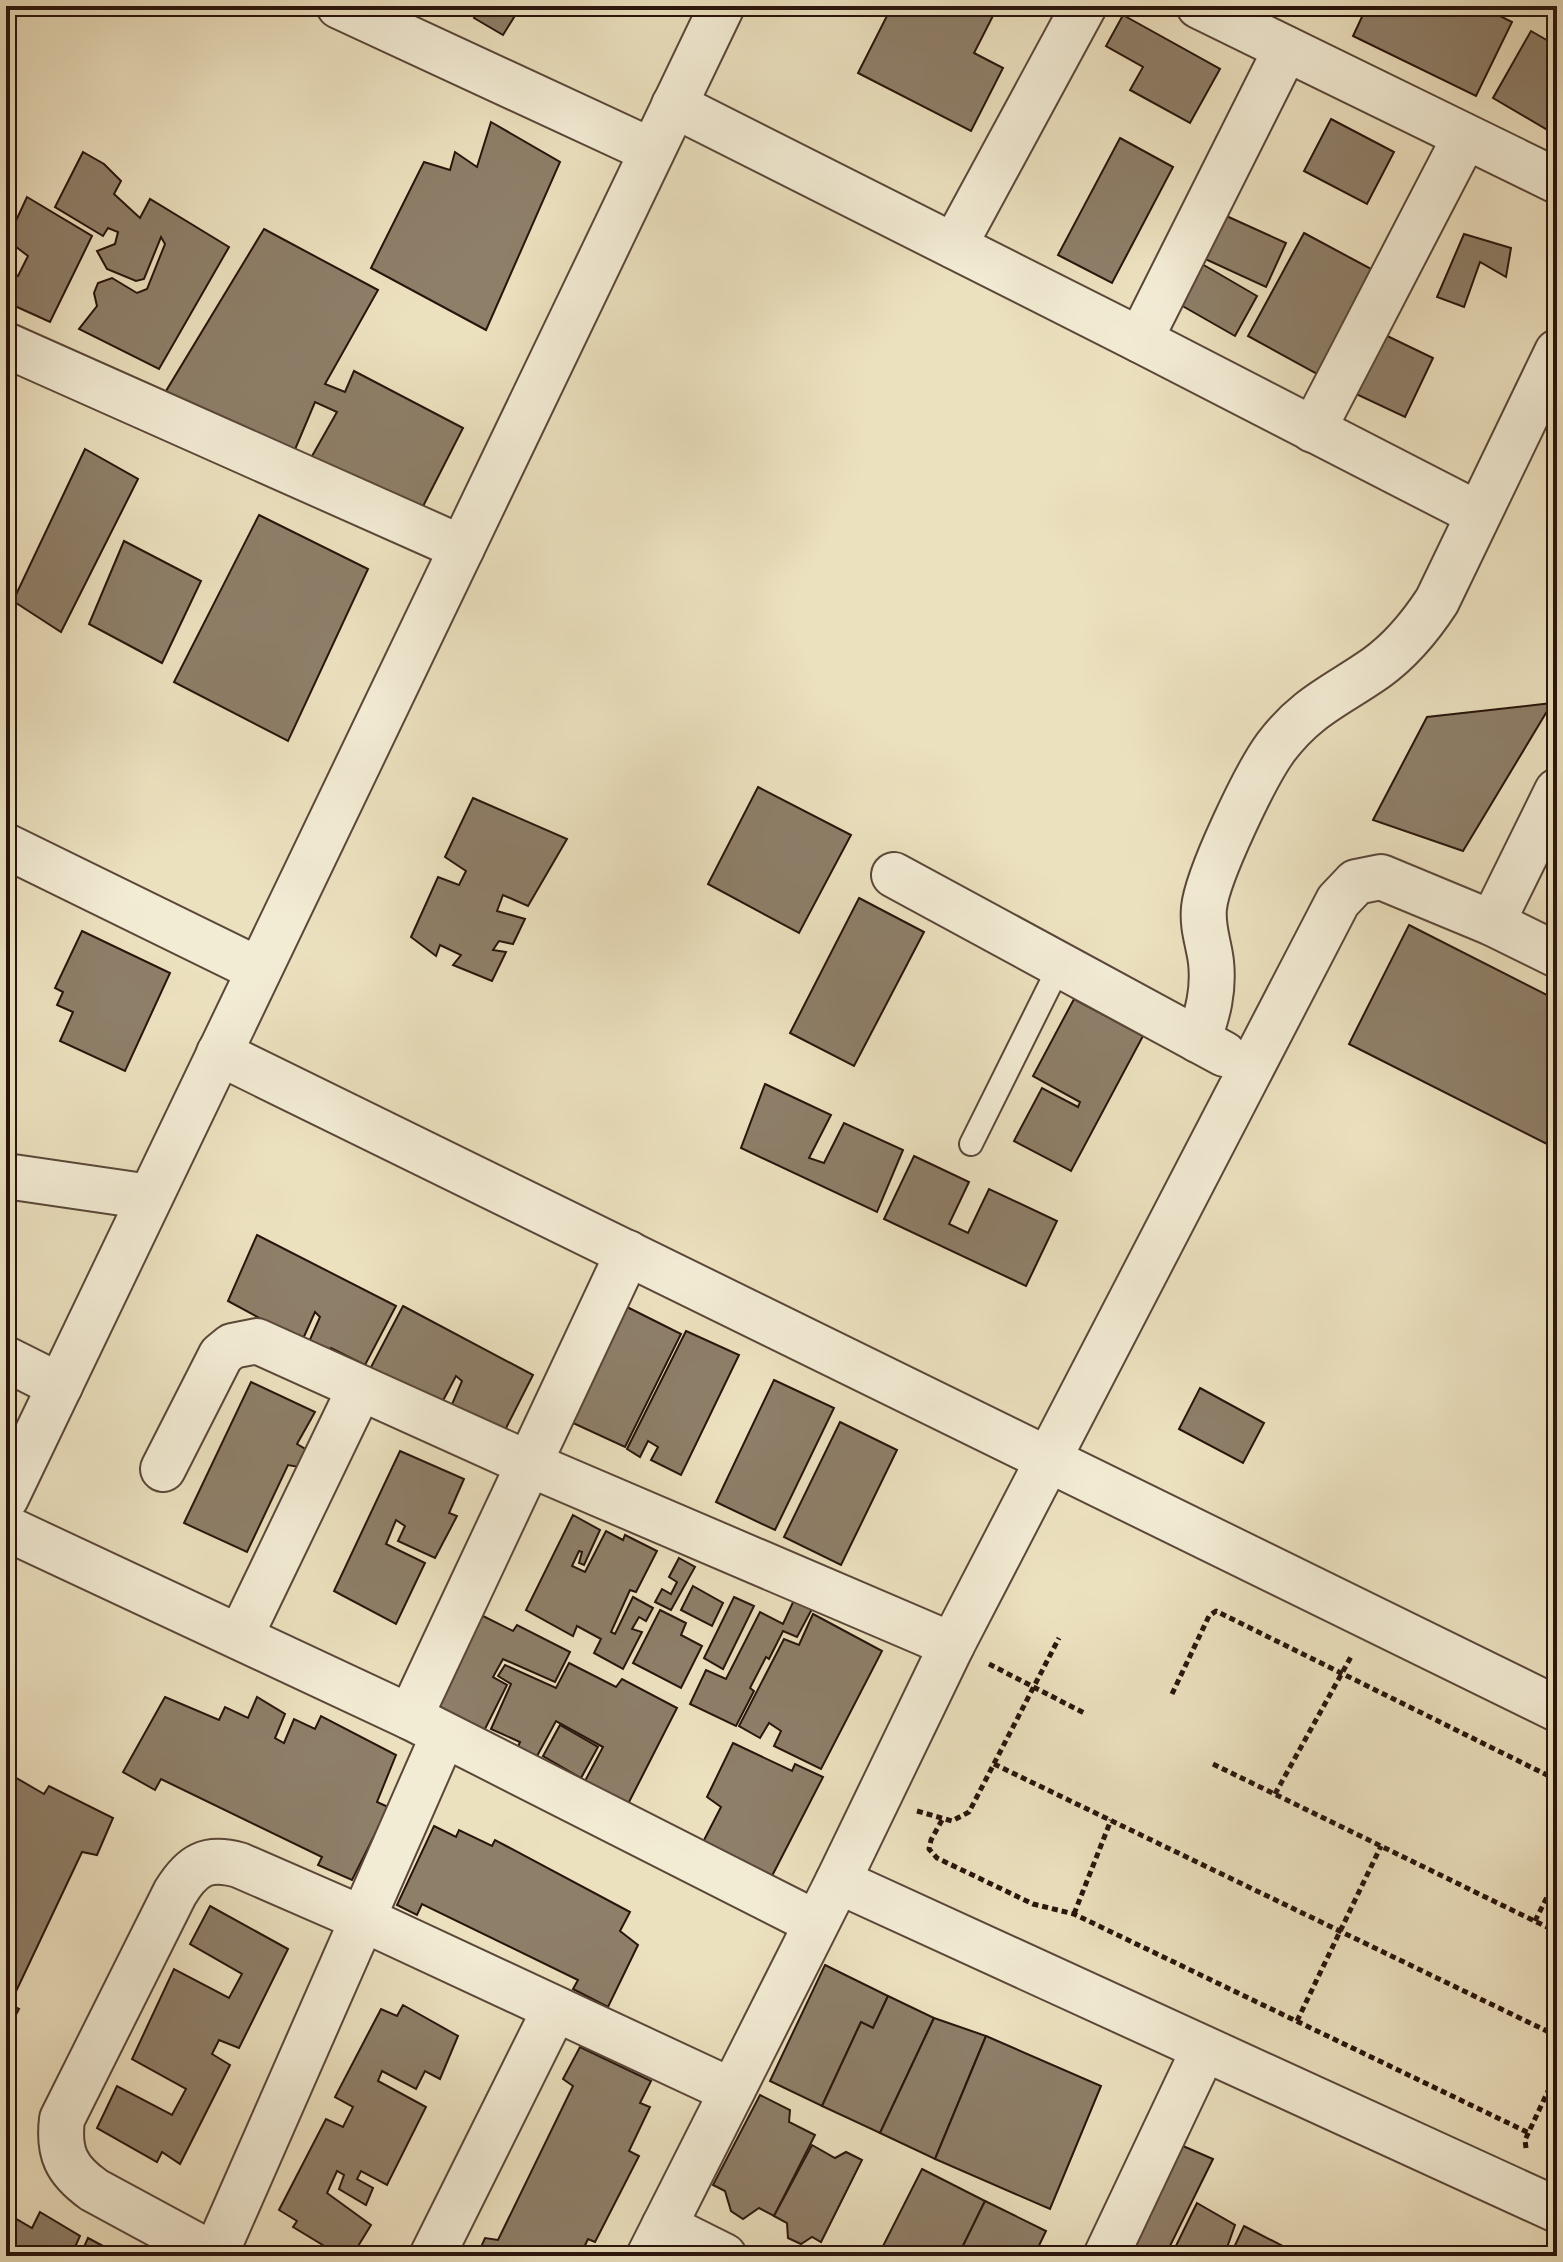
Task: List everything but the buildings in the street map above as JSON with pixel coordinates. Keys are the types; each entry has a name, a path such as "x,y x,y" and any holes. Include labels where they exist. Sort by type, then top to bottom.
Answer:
{"street":[{"path":"339,6 652,151"},
{"path":"6,1498 722,6"},
{"path":"954,246 1084,6"},
{"path":"1199,6 1557,181"},
{"path":"1140,340 1286,49"},
{"path":"674,105 1478,514"},
{"path":"1313,430 1465,137"},
{"path":"6,345 462,548"},
{"path":"1198,1040 1208,1014 1212,990 1211,960 1204,934 1204,908 1209,883 1257,779 1275,748 1298,721 1322,700 1375,669 1398,651 1420,627 1437,601 1557,352"},
{"path":"1492,923 1557,791"},
{"path":"6,846 259,970"},
{"path":"894,875 1251,1069"},
{"path":"724,2256 656,2241 838,1881 952,1645 1338,901 1356,882 1381,877 1492,923 1557,955"},
{"path":"219,1053 1557,1709"},
{"path":"6,1176 150,1197"},
{"path":"628,1253 529,1464 427,1726 363,1919 215,2256 164,2244 77,2178 65,2161 60,2139 62,2119 186,1875 202,1864 222,1860 363,1919 732,2091"},
{"path":"163,1469 221,1355 232,1346 257,1341 529,1464 952,1645"},
{"path":"6,1359 60,1386"},
{"path":"240,1637 360,1388"},
{"path":"6,1528 427,1726 816,1923"},
{"path":"838,1881 1557,2210"},
{"path":"432,2256 555,2009"},
{"path":"1106,2256 1204,2049"}],"lane":[{"path":"971,1144 1060,965"}],"path":[{"path":"1172,1694 1213,1612 1219,1612 1557,1780"},
{"path":"1275,1794 1371,1618"},
{"path":"878,1798 942,1820 962,1818 969,1812 1059,1638"},
{"path":"952,1645 1084,1713"},
{"path":"994,1764 1557,2036"},
{"path":"1213,1764 1557,1932"},
{"path":"942,1820 929,1844 929,1849 937,1858 1033,1904 1074,1914 1529,2133"},
{"path":"1074,1914 1111,1820"},
{"path":"1297,2021 1381,1846"},
{"path":"1535,1921 1557,1877"},
{"path":"1533,2156 1526,2146 1529,2133 1557,2072"}]}
